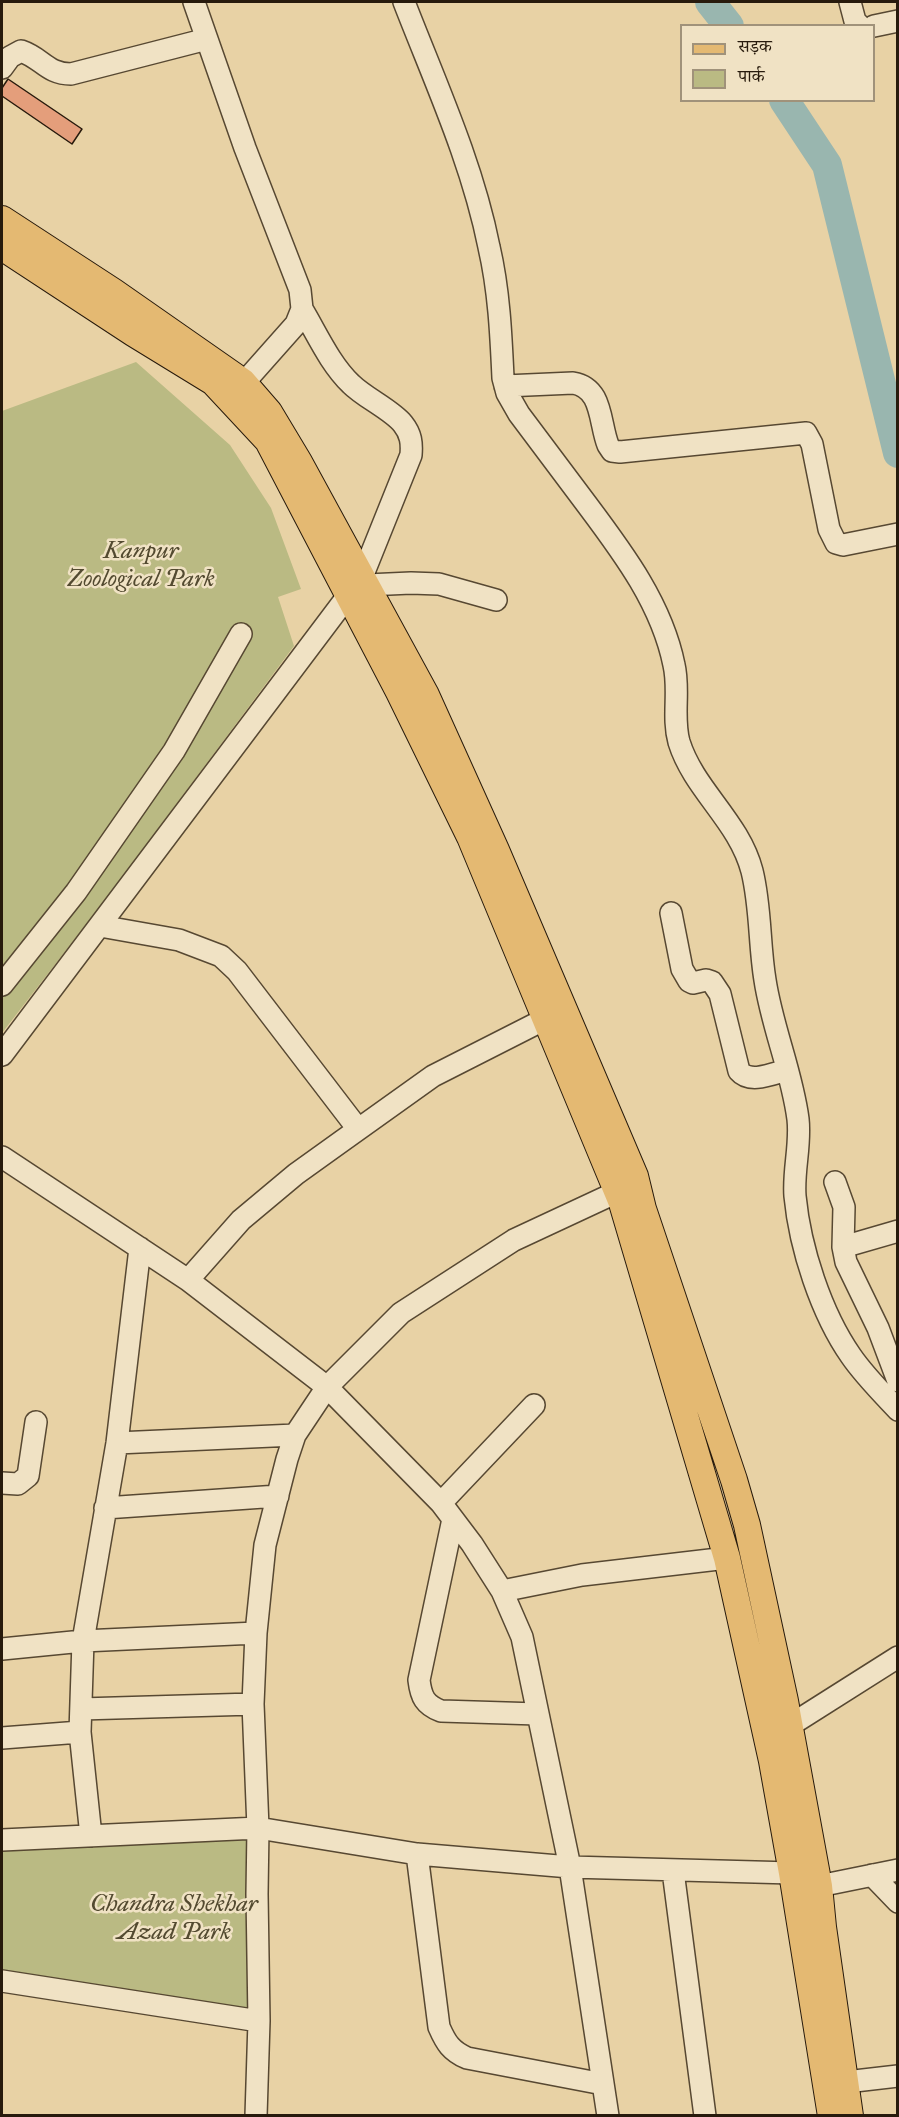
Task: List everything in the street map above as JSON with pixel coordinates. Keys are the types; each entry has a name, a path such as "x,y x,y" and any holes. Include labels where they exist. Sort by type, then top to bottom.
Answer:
{"main road":[{"path":"2,219 114,292 236,391 359,586 399,692 555,1014 627,1189 727,1558 772,1761 831,2115"},
{"path":"2,248 213,382 236,391"},
{"path":"627,1189 643,1209 744,1514 789,1726 819,1886 850,2115"}],"street":[{"path":"2,1055 359,586 411,455 410,434 402,422 350,384 302,309 300,290 245,148 194,2"},
{"path":"404,2 464,158 484,223 495,276 507,393 519,414 634,569 660,623 675,665 679,741 698,779 738,834 751,867 758,902 764,979 799,1129 794,1179 795,1199 804,1246 821,1299 840,1340 852,1359 897,1410"},
{"path":"850,2 858,24"},
{"path":"875,26 897,21"},
{"path":"2,68 10,57 21,51 30,54 50,70 60,74 71,74 207,39"},
{"path":"236,391 296,324 302,309"},
{"path":"505,386 573,383 583,385 591,390 597,401 608,445 612,451 806,433 810,437 829,529 836,543 843,544 897,534"},
{"path":"359,586 439,584 496,600"},
{"path":"2,986 75,892 174,751 241,634"},
{"path":"671,913 685,977 693,983 712,981 720,994 739,1071 751,1078 787,1070"},
{"path":"100,926 179,939 221,956 237,971 358,1129"},
{"path":"188,1280 241,1220 297,1174 358,1129 433,1076 555,1014"},
{"path":"2,1157 188,1280 327,1387 447,1511 502,1591 522,1637 570,1867 608,2115"},
{"path":"835,1182 844,1207 843,1247 846,1262 878,1329 897,1381"},
{"path":"256,2115 259,2021 258,1828 253,1704 256,1633 265,1545 295,1435 327,1387 401,1313 514,1240 627,1189"},
{"path":"843,1247 897,1231"},
{"path":"91,1836 80,1732 83,1641 117,1443 140,1248"},
{"path":"534,1405 447,1511 418,1680 420,1693 430,1707 441,1711 538,1714"},
{"path":"2,1483 18,1484 28,1476 36,1422"},
{"path":"117,1443 295,1435"},
{"path":"105,1508 278,1496"},
{"path":"502,1591 582,1575 727,1558"},
{"path":"2,1649 83,1641 256,1633"},
{"path":"789,1726 897,1657"},
{"path":"81,1709 253,1704"},
{"path":"2,1738 80,1732"},
{"path":"2,1840 258,1828 417,1854 570,1867 792,1873"},
{"path":"417,1854 439,2027 445,2042 454,2052 467,2058 603,2084"},
{"path":"819,1886 897,1870"},
{"path":"673,1871 705,2115"},
{"path":"872,1875 897,1902"},
{"path":"2,1981 259,2021"},
{"path":"846,2082 897,2076"}],"green space":[{"name":"Kanpur Zoological Park","path":"136,362 230,445 271,508 301,589 278,597 294,646 105,900 2,1033 2,411"},
{"name":"Chandra Shekhar Azad Park","path":"256,1828 267,2023 2,1981 2,1840"}],"building":[{"path":"8,79 82,129 72,144 2,96 2,88"}],"waterway":[{"path":"710,2 727,24"},
{"path":"785,102 827,165 898,453"}]}
